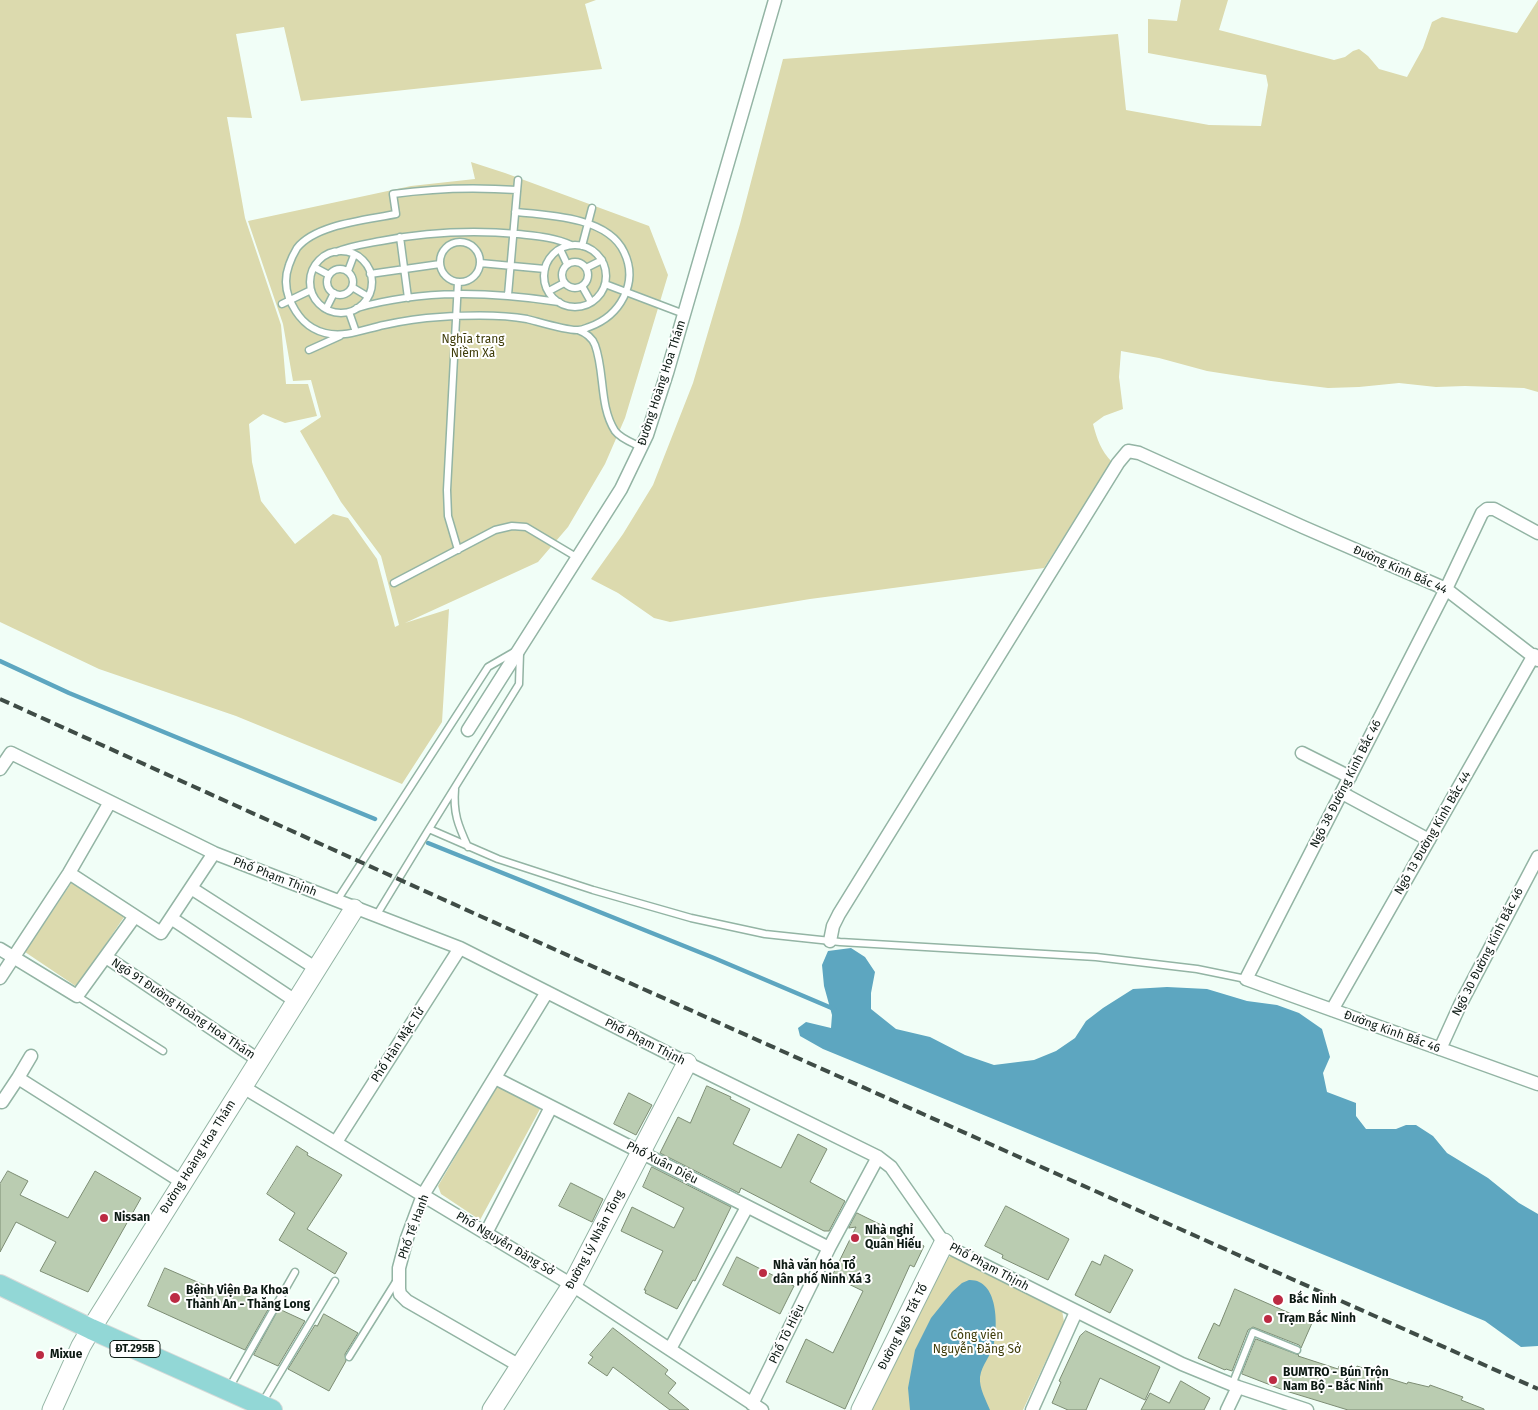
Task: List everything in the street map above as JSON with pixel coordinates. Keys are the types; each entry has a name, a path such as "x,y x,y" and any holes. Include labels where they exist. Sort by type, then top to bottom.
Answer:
{"main road":[{"name":"ĐT.295B","path":"0,1285 91,1329 266,1407"}],"street":[{"name":"Đường Hoàng Hoa Thám","path":"468,730 621,489 647,435 775,0"},
{"name":"Đường Kinh Bắc 44","path":"830,941 832,926 839,914 1118,462 1128,451 1139,453 1446,589 1536,658"},
{"name":"Ngõ 38 Đường Kinh Bắc 46","path":"1246,980 1446,589 1482,513 1487,509 1494,509 1538,533"},
{"name":"Ngõ 13 Đường Kinh Bắc 44","path":"1332,1010 1536,658"},
{"name":"Phố Phạm Thịnh","path":"0,769 11,752 214,854 460,948 878,1157 892,1167 944,1243 950,1248 1182,1364 1235,1386 1307,1410"},
{"path":"1302,753 1350,777"},
{"path":"1342,793 1429,840"},
{"path":"0,978 69,873 110,802"},
{"path":"69,873 161,933 214,854"},
{"name":"Ngõ 30 Đường Kinh Bắc 46","path":"1440,1049 1460,1004 1538,857"},
{"path":"191,888 317,969"},
{"name":"Đường Hoàng Hoa Thám","path":"52,1410 81,1346 91,1329 354,909"},
{"path":"0,949 77,996 135,916"},
{"path":"171,918 297,1002"},
{"name":"Phố Hàn Mặc Tử","path":"336,1142 460,948"},
{"name":"Ngõ 91 Đường Hoàng Hoa Thám","path":"106,957 260,1061"},
{"name":"Đường Kinh Bắc 46","path":"1246,980 1538,1084"},
{"name":"Phố Tế Hanh","path":"520,1366 407,1301 400,1294 399,1268 407,1238 424,1195 546,992"},
{"path":"2,1102 31,1056"},
{"name":"Đường Lý Nhân Tông","path":"492,1410 572,1285 687,1063"},
{"path":"18,1078 182,1182"},
{"name":"Phố Xuân Diệu","path":"495,1078 829,1248"},
{"name":"Phố Nguyễn Đăng Sở","path":"243,1087 572,1285 757,1407"},
{"path":"486,1233 551,1106"},
{"name":"Phố Tô Hiệu","path":"757,1407 829,1248 878,1157"},
{"path":"670,1349 747,1207"},
{"name":"Đường Ngô Tất Tố","path":"861,1410 944,1243"},
{"path":"1032,1410 1076,1312"},
{"path":"1227,1410 1235,1386"}],"lane":[{"path":"508,295 518,180"},
{"path":"517,190 434,188 393,194 396,214 328,230 314,235 298,248 287,271 286,282 290,300 298,316 313,329 337,335 410,320 456,316 526,319 586,333 595,344 608,415 616,432 626,440 641,447"},
{"path":"582,246 592,208"},
{"path":"516,212 559,217 588,224 608,232 624,252 629,285 616,309 608,318 598,324 578,330"},
{"path":"438,232 513,234 557,239 595,252 602,260 606,272 605,284 600,293 591,302 575,306 508,295 458,293 408,298 340,313 326,309 317,302 311,290 311,276 314,267 327,254 352,246 400,237 438,232"},
{"path":"400,237 408,298"},
{"path":"464,242 478,254 480,263 478,271 474,276 464,282 458,282 447,278 443,273 440,256 447,246 464,242"},
{"path":"559,302 549,291 545,279 545,269 548,260 560,249 571,245"},
{"path":"560,249 567,264"},
{"path":"336,252 346,252 354,255 366,265 370,274 371,286 367,296 357,308"},
{"path":"348,271 354,255"},
{"path":"586,268 602,260"},
{"path":"577,262 586,268 588,278 582,286 571,288 564,283 562,270 567,264 577,262"},
{"path":"480,263 545,269"},
{"path":"370,274 440,264"},
{"path":"314,267 329,274"},
{"path":"338,268 348,271 354,280 352,287 345,294 334,293 327,285 329,274 338,268"},
{"path":"458,282 447,490 448,516 458,550"},
{"path":"549,291 564,283"},
{"path":"605,284 684,314"},
{"path":"582,286 591,302"},
{"path":"352,287 367,296"},
{"path":"282,304 311,290"},
{"path":"326,309 334,293"},
{"path":"349,312 356,332"},
{"path":"309,350 346,334"},
{"path":"394,583 495,530 512,526 526,527 578,558"},
{"path":"375,916 519,684 520,649"},
{"path":"336,902 488,667 520,649"},
{"path":"455,787 454,804 456,819 468,847"},
{"path":"429,829 498,860 593,890 691,918 765,934 830,941 1096,957 1197,969 1246,980"},
{"path":"77,996 163,1051"},
{"path":"228,1390 294,1272"},
{"path":"349,1357 399,1277"},
{"path":"266,1407 334,1282"},
{"path":"1235,1386 1253,1332 1297,1350"}],"green space":[{"name":"Nghĩa trang Niềm Xá","path":"0,0 596,0 585,4 602,69 301,101 284,27 236,34 252,118 227,117 245,218 281,325 286,384 308,384 317,416 285,423 263,414 249,424 252,462 261,501 295,544 333,514 348,518 377,559 395,627 399,625 381,556 341,502 300,431 321,417 311,380 293,381 283,324 248,221 411,186 475,179 471,162 649,226 668,275 625,418 605,464 568,527 538,562 405,623 449,609 442,722 402,784 236,716 99,669 0,622"},
{"path":"1181,0 1228,0 1219,30 1334,60 1345,57 1359,49 1379,69 1407,77 1423,48 1432,22 1442,17 1517,33 1538,0 1538,392 1524,388 1436,387 1399,383 1328,388 1207,371 1159,358 1121,351 1119,377 1123,409 1104,416 1093,424 1105,454 1112,462 1044,568 810,599 670,622 654,618 618,593 591,579 623,534 653,485 693,383 740,224 783,59 1118,34 1126,110 1209,125 1261,126 1268,85 1266,75 1148,53 1148,19 1177,21"},
{"path":"72,882 124,917 77,987 25,952"},
{"path":"497,1086 540,1109 480,1220 441,1194 438,1186"},
{"name":"Công viên Nguyễn Đăng Sở","path":"954,1256 1062,1310 1064,1322 1023,1410 870,1410 942,1258"}],"water":[{"path":"851,948 865,957 875,972 871,993 871,1009 896,1029 930,1037 965,1055 994,1065 1034,1060 1056,1051 1075,1038 1086,1021 1133,989 1167,987 1207,989 1247,1001 1277,1005 1299,1013 1322,1029 1330,1057 1323,1073 1327,1092 1356,1103 1356,1116 1366,1129 1396,1129 1406,1125 1416,1125 1433,1136 1447,1153 1488,1178 1519,1203 1538,1214 1538,1346 1521,1347 1485,1321 823,1049 800,1036 798,1028 806,1022 831,1028 832,1015 824,986 822,965 828,951"},
{"path":"969,1280 979,1282 986,1287 994,1304 996,1325 994,1344 980,1377 982,1390 990,1410 910,1410 908,1388 915,1350 931,1318 952,1292 962,1283"}],"building":[{"path":"707,1086 731,1097 730,1099 750,1109 733,1144 781,1168 798,1134 827,1149 810,1182 845,1201 829,1231 824,1231 741,1188 739,1193 660,1153 678,1117 690,1123"},
{"path":"629,1093 652,1105 636,1135 614,1124"},
{"path":"297,1146 308,1153 307,1155 342,1175 307,1229 347,1253 335,1274 279,1240 295,1213 267,1194"},
{"path":"652,1167 731,1207 695,1281 693,1280 677,1309 645,1293 646,1290 644,1290 663,1251 621,1231 632,1207 674,1228 684,1208 643,1187"},
{"path":"8,1171 28,1181 20,1195 68,1218 95,1171 141,1198 88,1292 40,1271 56,1242 16,1222 0,1252 0,1184"},
{"path":"571,1183 603,1199 592,1222 559,1206"},
{"path":"1006,1206 1069,1239 1048,1280 1002,1258 1003,1255 985,1246"},
{"path":"857,1213 924,1246 914,1267 910,1265 845,1409 786,1382 806,1339 833,1353 863,1291 832,1276 856,1227 849,1228"},
{"path":"1105,1255 1133,1270 1110,1313 1075,1295 1092,1261 1100,1265"},
{"path":"737,1257 794,1286 780,1314 723,1285"},
{"path":"165,1268 232,1297 235,1290 270,1306 245,1350 148,1306"},
{"path":"1235,1289 1312,1323 1301,1348 1299,1345 1253,1327 1248,1330 1232,1371 1225,1370 1198,1358 1214,1323 1219,1326"},
{"path":"279,1309 305,1321 278,1366 254,1355"},
{"path":"324,1314 358,1333 345,1354 346,1361 329,1391 288,1369 315,1325 317,1326"},
{"path":"613,1328 668,1370 665,1374 676,1383 668,1393 689,1410 670,1410 613,1367 607,1376 588,1363 593,1357 590,1355"},
{"path":"1086,1331 1160,1367 1145,1400 1100,1378 1086,1410 1068,1410 1052,1403 1061,1382 1059,1381 1080,1336"},
{"path":"1256,1339 1298,1356 1338,1369 1339,1366 1355,1372 1357,1366 1407,1384 1408,1382 1429,1387 1430,1385 1463,1397 1461,1400 1484,1410 1348,1410 1286,1391 1242,1374"},
{"path":"1181,1381 1210,1398 1204,1410 1141,1410 1150,1393 1169,1403"}],"waterway":[{"path":"0,661 69,693 375,819"},
{"path":"428,843 714,958 834,1009"}],"railway":[{"path":"0,699 480,916 1538,1389"}],"place":[{"name":"Nissan","path":"104,1218"},
{"name":"Nhà nghỉ Quân Hiếu","path":"855,1238"},
{"name":"Nhà văn hóa Tổ dân phố Ninh Xá 3","path":"763,1273"},
{"name":"Bệnh Viện Đa Khoa Thành An - Thăng Long","path":"175,1298"},
{"name":"Bắc Ninh","path":"1278,1300"},
{"name":"Trạm Bắc Ninh","path":"1268,1319"},
{"name":"Mixue","path":"40,1355"},
{"name":"BUMTRO - Bún Trộn Nam Bộ - Bắc Ninh","path":"1273,1380"}]}
